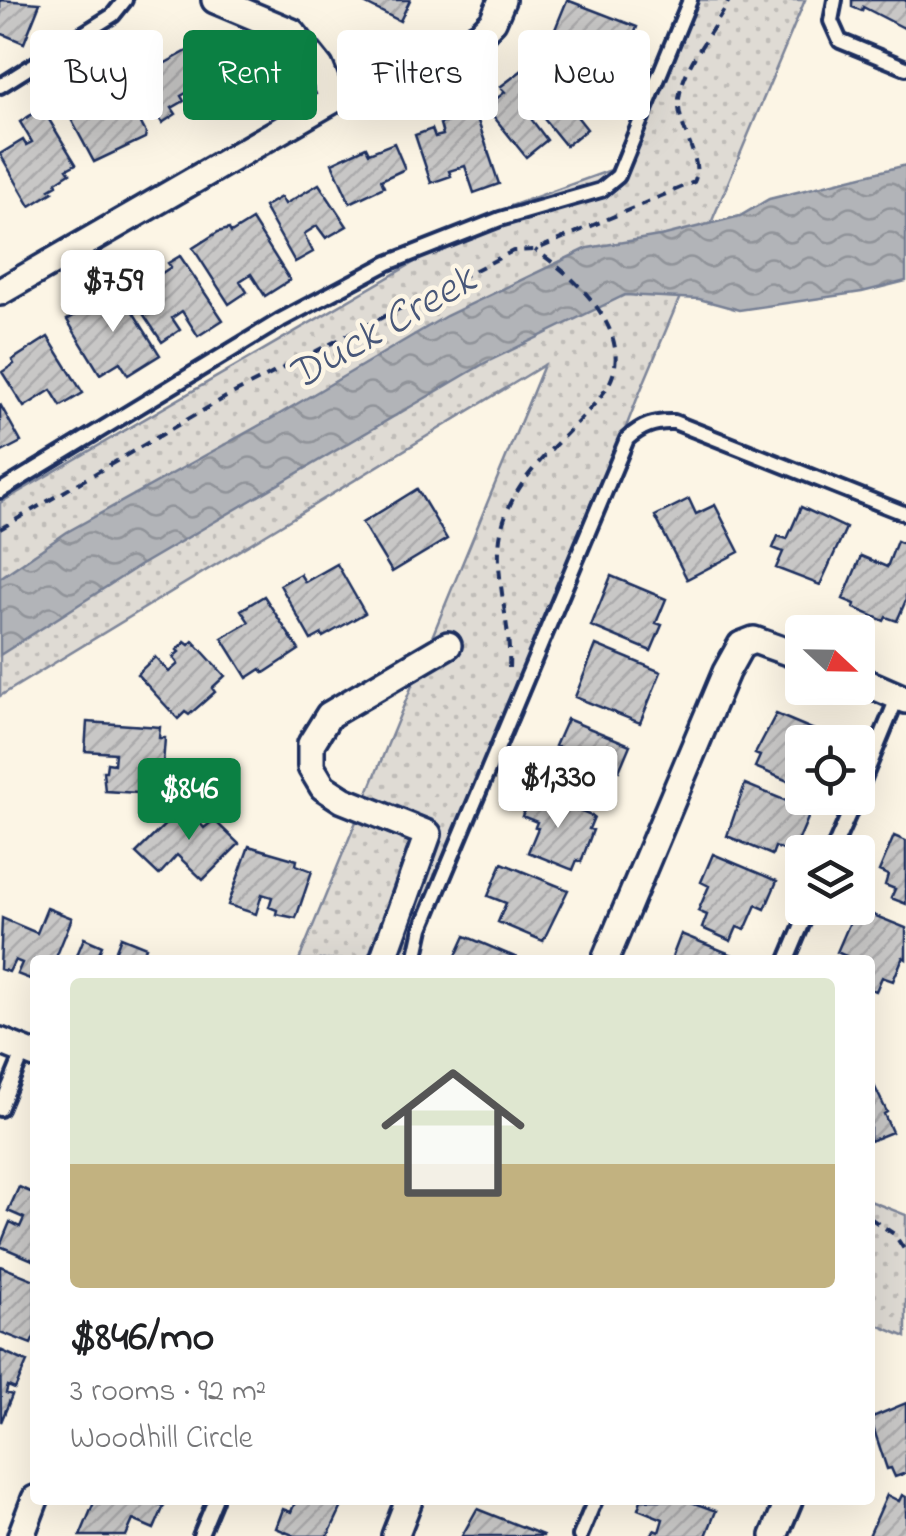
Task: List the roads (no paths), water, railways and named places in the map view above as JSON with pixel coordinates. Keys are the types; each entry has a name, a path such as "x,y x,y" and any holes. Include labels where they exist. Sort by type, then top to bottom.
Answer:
{"street":[{"path":"215,0 292,32 320,67 333,100"},
{"path":"0,292 333,100 480,34 493,21 502,0"},
{"path":"606,955 741,645 754,640 785,650"},
{"path":"384,955 428,834 343,800 322,787 311,767 312,744 329,715 448,645"},
{"path":"875,687 902,698"},
{"path":"21,1536 33,1505"},
{"path":"394,1536 407,1505"},
{"path":"774,1536 787,1505"}],"lane":[{"path":"0,86 113,15 125,0"},
{"path":"0,492 281,320 388,263 500,219 601,190 618,176 690,0"},
{"path":"835,0 831,21 840,40 906,68"},
{"path":"416,955 422,928 627,439 638,428 659,421 674,422 906,514"},
{"path":"875,756 902,698"},
{"path":"789,955 802,925"},
{"path":"0,1108 20,1049"},
{"path":"200,1536 213,1505"},
{"path":"580,1536 593,1505"}],"water":[{"path":"906,165 906,281 862,292 739,310 699,299 625,295 485,363 139,566 0,655 0,578 67,532 446,316 588,248 665,235 740,216 769,199"}],"water label":[{"name":"Duck Creek","path":"380,325"}]}
